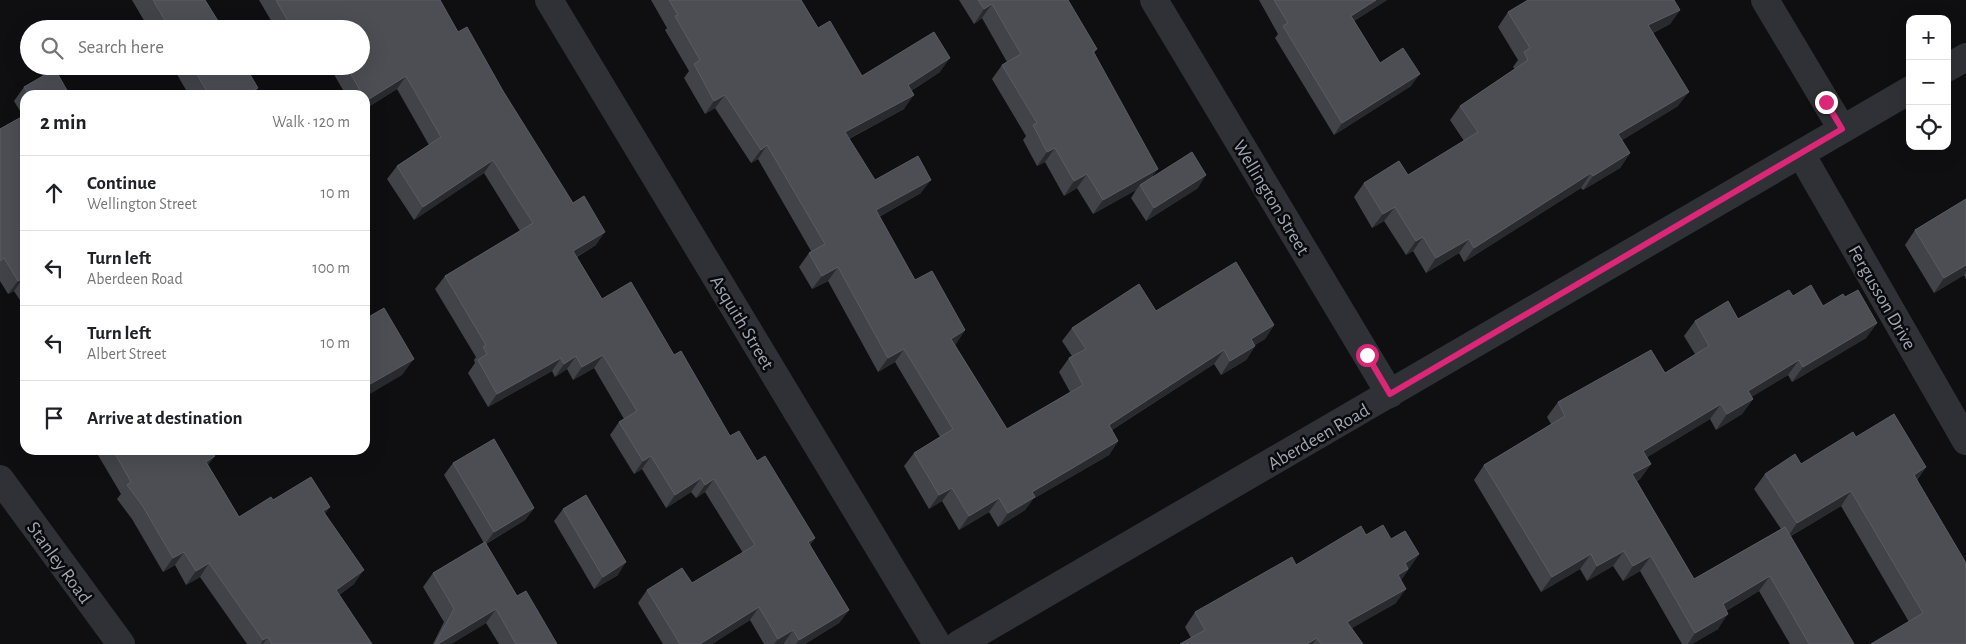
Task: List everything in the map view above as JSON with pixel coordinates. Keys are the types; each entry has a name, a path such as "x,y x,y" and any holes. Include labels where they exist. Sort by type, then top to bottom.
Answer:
{"street":[{"name":"Asquith Street","path":"549,0 937,644"},
{"name":"Wellington Street","path":"1154,0 1390,394"},
{"path":"1765,0 1842,129"},
{"path":"1951,66 1966,57"},
{"name":"Aberdeen Road","path":"959,644 1906,92"},
{"name":"Fergusson Drive","path":"1801,154 1966,440"},
{"name":"Stanley Road","path":"0,479 121,644"}],"building":[{"path":"153,0 205,0 217,20 165,20"},
{"path":"276,0 440,0 458,32 467,27 503,91 573,203 584,196 605,232 573,251 602,299 631,282 674,355 681,351 730,436 739,431 757,461 765,456 815,538 808,542 849,610 799,640 793,630 778,639 759,607 700,644 680,644 647,590 682,568 692,583 755,545 714,479 705,485 701,478 675,495 651,456 643,461 619,422 637,411 603,355 582,367 576,356 564,364 561,358 497,394 478,360 487,354 483,347 486,345 445,276 533,223 493,160 423,207 397,166 441,137 406,76 370,98 370,90 360,90 351,75 370,75 370,20 287,20"},
{"path":"669,0 801,0 818,28 830,21 862,76 934,32 950,58 908,85 914,95 845,132 875,180 918,156 931,180 876,210 915,280 932,271 965,330 951,339 1007,429 1083,385 1069,358 1086,349 1072,328 1139,284 1156,311 1236,262 1274,325 1251,339 1255,346 1230,361 1224,350 1109,425 1118,441 1032,492 1035,497 1008,513 999,498 969,516 952,488 939,495 914,453 953,429 904,349 888,358 838,267 822,276 809,253 825,244 767,145 761,150 725,95 714,101 694,64 700,60 675,16 678,15"},
{"path":"978,0 1068,0 1097,49 1093,51 1158,169 1103,200 1087,174 1074,181 1055,148 1047,152 1033,125 1037,123 1002,65 1021,54 992,4 984,9"},
{"path":"1274,0 1376,0 1351,16 1380,63 1403,48 1420,74 1342,123 1283,26 1288,23"},
{"path":"1528,0 1674,0 1680,10 1648,25 1689,92 1618,134 1630,153 1593,176 1591,173 1474,248 1469,239 1436,258 1423,237 1416,241 1395,207 1383,214 1364,183 1399,161 1408,175 1478,132 1460,106 1528,60 1524,52 1530,48 1508,12"},
{"path":"45,75 58,75 67,90 26,90 24,87"},
{"path":"197,75 250,75 258,88 255,90 206,90"},
{"path":"20,118 20,280 18,281 4,258 0,261 0,129"},
{"path":"1192,152 1206,175 1154,208 1140,185"},
{"path":"1966,199 1966,265 1944,278 1915,230"},
{"path":"1811,285 1823,306 1843,294 1845,297 1858,290 1877,323 1803,367 1799,360 1748,391 1753,399 1727,414 1721,404 1643,451 1651,464 1632,474 1694,579 1785,527 1854,644 1809,644 1770,576 1723,604 1728,614 1695,633 1651,556 1633,566 1624,551 1597,566 1591,554 1552,577 1484,465 1565,416 1558,402 1651,350 1665,373 1709,346 1695,321 1728,301 1738,319 1789,290 1793,296"},
{"path":"384,308 414,359 370,384 370,316"},
{"path":"1894,414 1926,467 1914,475 1966,563 1966,644 1871,644 1923,613 1851,491 1797,523 1765,474 1795,454 1801,464 1853,432 1856,437"},
{"path":"494,439 534,508 494,532 453,463"},
{"path":"116,455 214,455 206,462 239,517 271,497 273,500 311,477 330,507 323,511 364,570 336,590 372,644 272,644 268,637 263,640 209,563 196,571 184,552 173,558 142,505 127,485 131,482"},
{"path":"586,495 626,562 603,577 563,509"},
{"path":"1383,525 1391,539 1405,531 1419,554 1405,563 1408,569 1398,575 1406,589 1347,622 1363,644 1321,644 1317,638 1307,644 1180,644 1205,630 1195,612 1292,557 1296,565 1361,526 1366,535"},
{"path":"485,542 517,596 526,591 557,644 516,644 496,609 435,644 454,609 433,573"}],"route":[{"path":"1367,355 1390,394 1842,129 1826,102"}]}
